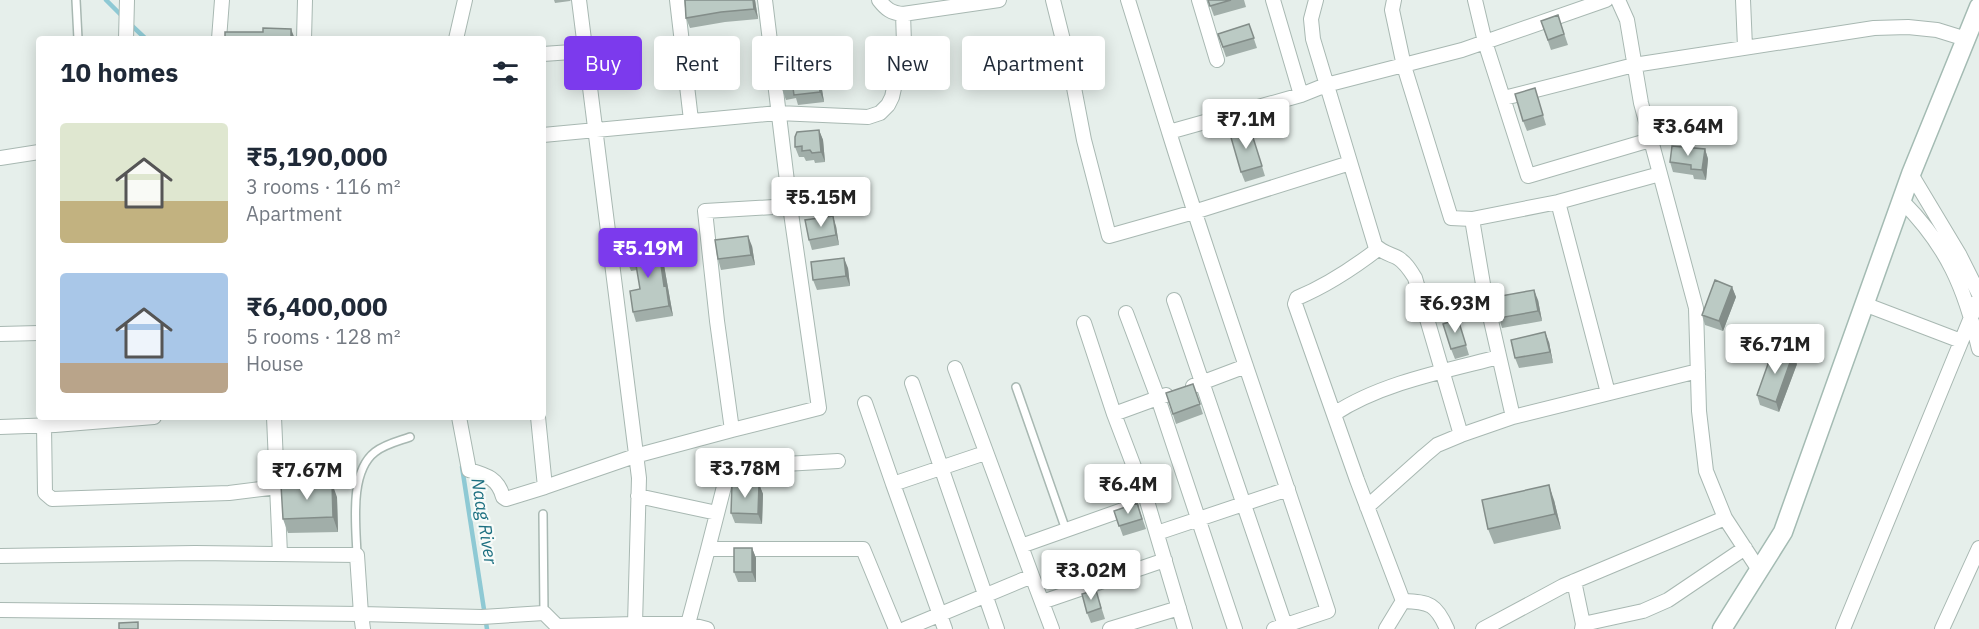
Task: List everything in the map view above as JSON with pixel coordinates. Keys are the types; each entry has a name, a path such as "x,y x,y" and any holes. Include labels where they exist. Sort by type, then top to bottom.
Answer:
{"street":[{"path":"126,36 127,0"},
{"path":"219,36 222,0"},
{"path":"304,36 305,0"},
{"path":"457,36 465,0"},
{"path":"579,0 584,36"},
{"path":"676,0 692,120"},
{"path":"460,420 469,470 495,479 506,499 634,456 819,408 790,206 765,0"},
{"path":"879,0 886,9 903,14 999,0"},
{"path":"1053,0 1071,72 1084,140 1109,236 1350,163"},
{"path":"1128,0 1194,212 1328,611 1279,627 1244,505 1174,300"},
{"path":"1199,0 1217,60"},
{"path":"1273,0 1301,95"},
{"path":"1316,0 1311,19 1313,39 1370,231 1376,247 1408,266 1415,278 1461,435"},
{"path":"1394,0 1392,10 1404,66 1450,218 1472,219 1558,202 1660,174"},
{"path":"1475,0 1485,42 1528,176 1650,140"},
{"path":"1169,132 1301,95 1326,85 1404,66 1485,42 1606,0"},
{"path":"1618,0 1627,20 1641,104 1696,308 1699,411 1706,471 1725,518 1759,570"},
{"path":"1743,0 1745,47"},
{"path":"1722,629 1783,532 1911,174 1979,7"},
{"path":"546,135 778,113 867,117 880,112 888,105 892,97 902,53 903,14"},
{"path":"1504,98 1634,65 1874,28 1908,27 1937,30 1966,39"},
{"path":"1287,46 1313,39"},
{"path":"546,54 564,53"},
{"path":"591,90 634,456 639,478 644,626"},
{"path":"0,158 36,152"},
{"path":"1843,629 1979,296 1959,254 1911,174"},
{"path":"1902,201 1942,250 1965,295 1979,349"},
{"path":"1558,202 1608,393"},
{"path":"732,430 705,211 790,206"},
{"path":"1472,219 1484,290 1513,417"},
{"path":"1376,247 1341,277 1296,300 1334,414 1403,602"},
{"path":"1864,304 1961,341"},
{"path":"1126,313 1158,398 1235,629"},
{"path":"1084,323 1114,414 1147,501 1185,629"},
{"path":"0,334 36,333"},
{"path":"1334,414 1369,394 1499,357"},
{"path":"1114,414 1246,366"},
{"path":"955,368 1052,629"},
{"path":"1367,507 1437,445 1461,435 1513,417 1698,371"},
{"path":"912,383 997,629"},
{"path":"865,403 945,629"},
{"path":"0,427 98,420"},
{"path":"274,420 280,554"},
{"path":"538,420 545,487"},
{"path":"51,423 45,493 52,499 229,493 278,487"},
{"path":"893,484 985,453"},
{"path":"688,624 729,467 838,461"},
{"path":"1156,533 1288,489"},
{"path":"638,496 717,513"},
{"path":"1021,546 1147,501"},
{"path":"1483,629 1574,581 1725,518"},
{"path":"1574,581 1582,626 1643,611 1668,600 1745,548"},
{"path":"1942,629 1979,548"},
{"path":"708,549 863,549 896,629"},
{"path":"0,556 195,553 357,555 363,629"},
{"path":"1042,603 1165,560"},
{"path":"905,629 1032,576"},
{"path":"1386,629 1403,602"},
{"path":"1403,602 1422,602 1434,606 1447,629"},
{"path":"1110,629 1179,608"},
{"path":"0,610 482,617 544,613 557,627 688,624 707,629"}],"lane":[{"path":"76,0 78,36"},
{"path":"1016,387 1066,530"},
{"path":"357,555 356,496 362,470 374,452 410,437"},
{"path":"543,514 544,613"}],"building":[{"path":"685,0 753,0 754,9 686,18"},
{"path":"1208,0 1231,0 1210,6"},
{"path":"1558,15 1564,34 1548,40 1541,21"},
{"path":"1249,24 1254,38 1223,47 1218,34"},
{"path":"263,28 291,29 291,36 225,36 225,32 263,32"},
{"path":"1535,88 1543,115 1523,121 1515,94"},
{"path":"793,90 820,90 820,92 794,95"},
{"path":"1250,128 1262,166 1241,172 1230,134"},
{"path":"819,130 821,152 812,153 810,150 802,151 802,146 795,147 797,132"},
{"path":"1672,146 1705,149 1702,170 1691,169 1691,165 1670,162"},
{"path":"833,216 836,235 809,240 805,220"},
{"path":"748,236 751,255 718,259 715,240"},
{"path":"658,244 669,306 633,312 630,291 640,289 635,259 627,261 625,249"},
{"path":"844,258 846,276 813,280 811,262"},
{"path":"1715,280 1732,287 1719,321 1702,315"},
{"path":"1534,290 1538,311 1499,318 1495,297"},
{"path":"1458,319 1466,345 1451,349 1443,324"},
{"path":"1545,332 1550,352 1515,358 1511,340"},
{"path":"1774,347 1793,354 1776,402 1757,395"},
{"path":"1193,384 1200,404 1173,414 1166,393"},
{"path":"332,483 333,517 283,519 281,485"},
{"path":"732,483 759,484 758,514 731,513"},
{"path":"1549,485 1555,514 1488,529 1482,500"},
{"path":"1137,503 1142,519 1119,526 1114,511"},
{"path":"734,548 752,548 752,572 734,572"},
{"path":"1096,590 1101,608 1087,613 1082,594"},
{"path":"138,622 138,629 119,629 119,623"}],"waterway":[{"name":"Naag River","path":"106,0 123,17"},
{"name":"Naag River","path":"129,23 143,36"},
{"name":"Naag River","path":"462,467 487,629"}]}
